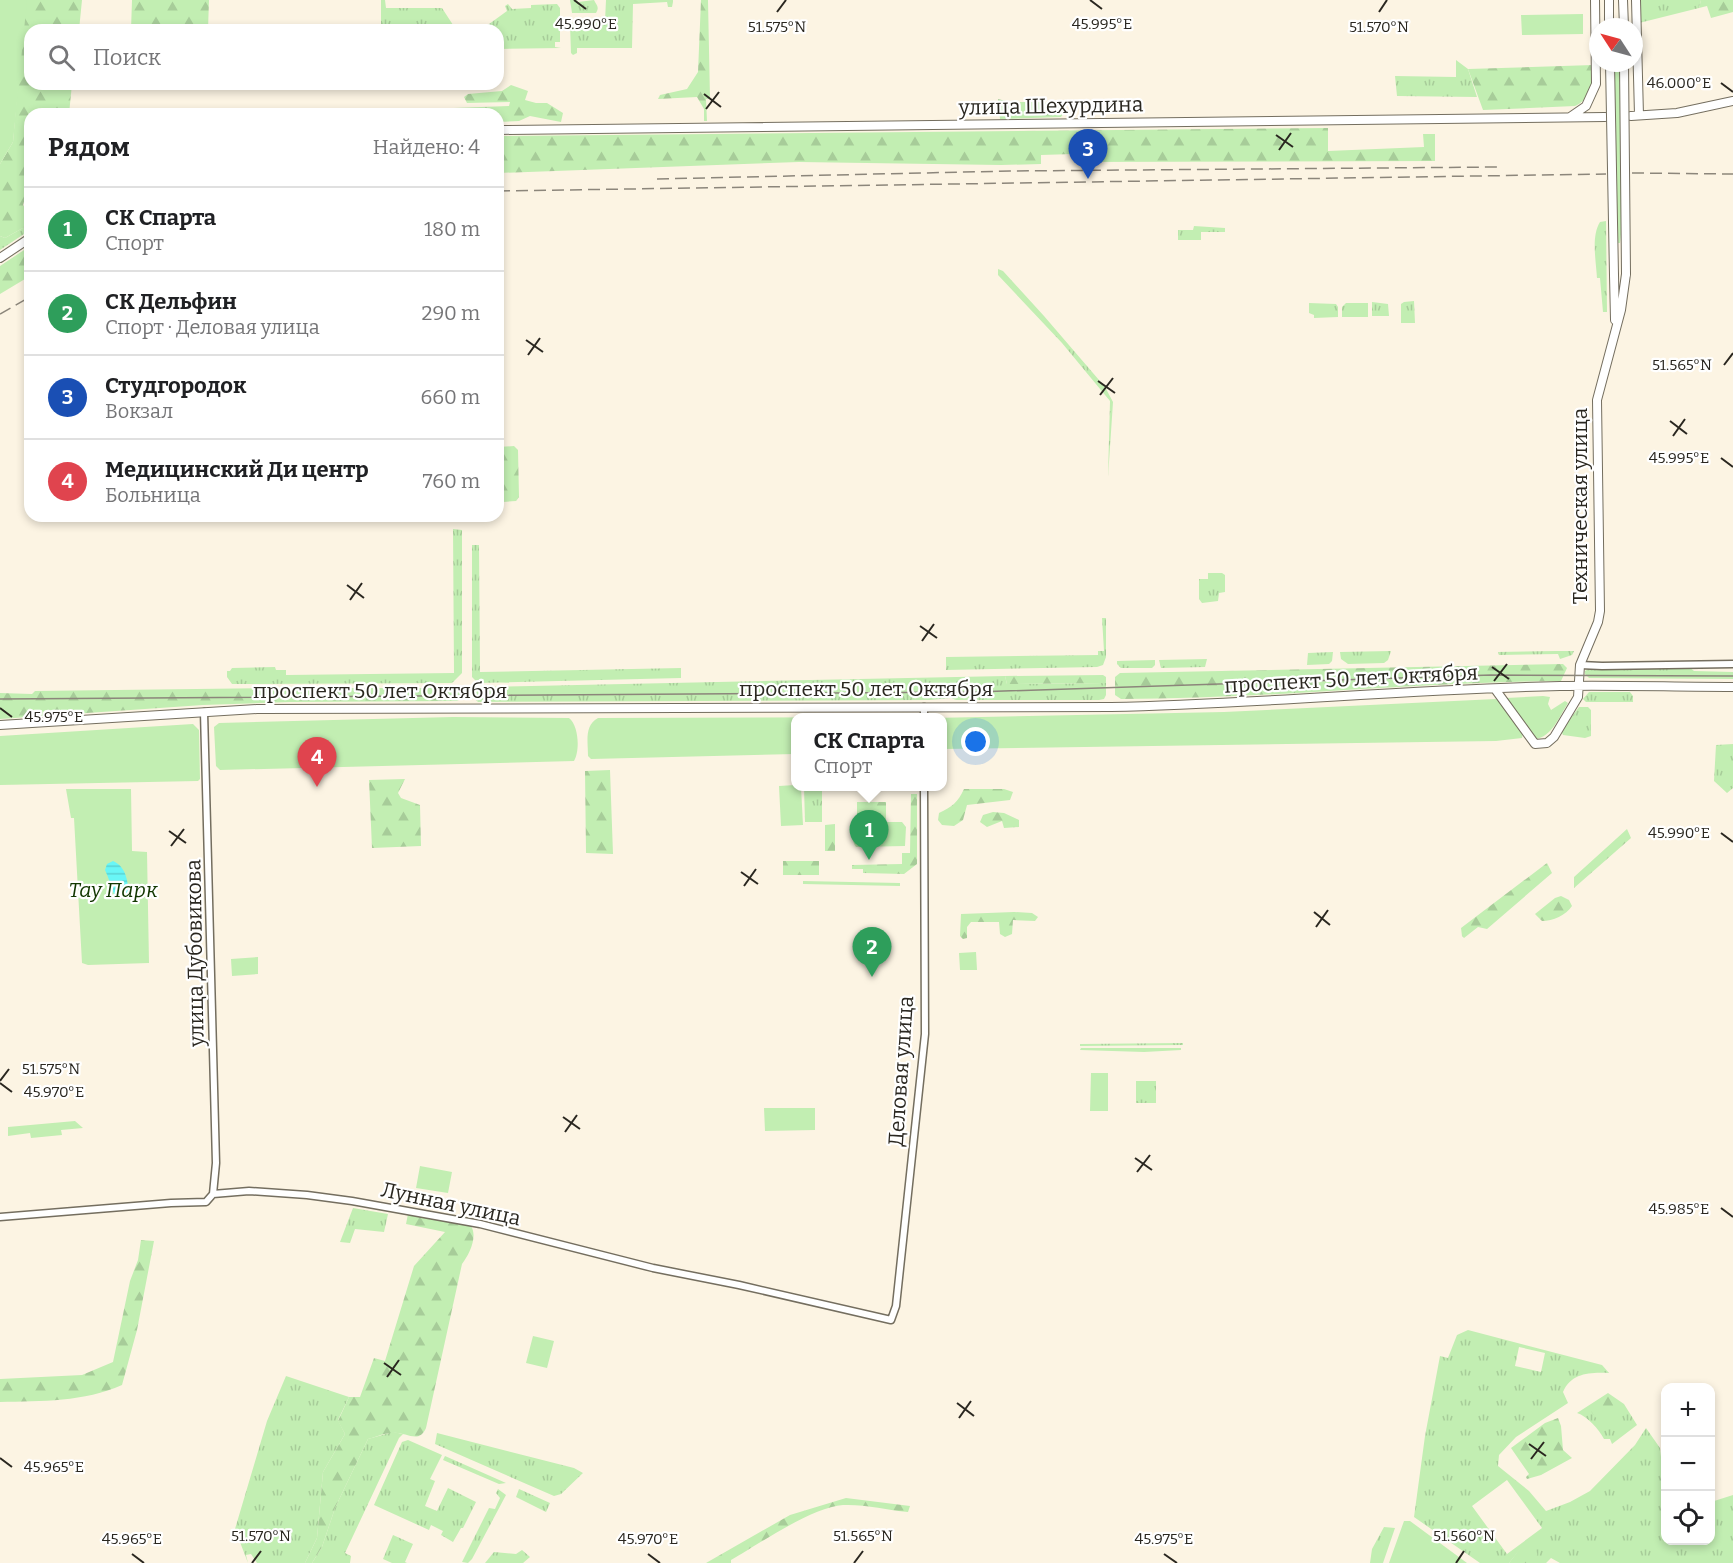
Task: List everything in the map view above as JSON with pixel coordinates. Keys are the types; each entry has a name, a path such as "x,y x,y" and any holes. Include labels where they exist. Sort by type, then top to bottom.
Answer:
{"main road":[{"path":"1569,118 1586,106 1596,84 1595,0"},
{"path":"1609,0 1609,18"},
{"path":"1623,0 1624,18"},
{"path":"1636,0 1635,116 1677,113 1733,101"},
{"name":"Техническая улица","path":"1610,72 1616,325"},
{"name":"Техническая улица","path":"1495,689 1535,744 1547,743 1554,737 1578,697 1580,665 1598,622 1600,611 1597,400 1621,309 1626,274 1624,72"},
{"name":"улица Шехурдина","path":"504,130 1605,117"},
{"path":"0,258 24,242"},
{"name":"проспект 50 лет Октября","path":"0,725 279,709 1179,706 1579,686 1733,687"}],"street":[{"path":"1580,665 1733,664"},
{"path":"924,707 924,713"},
{"name":"улица Дубовикова","path":"204,712 216,1163 213,1194"},
{"name":"Деловая улица","path":"891,1320 896,1306 925,1034 924,791"},
{"name":"Лунная улица","path":"0,1217 206,1202 213,1194 249,1191 352,1200 480,1224 653,1268 891,1320"}],"green space":[{"path":"0,0 27,0 13,142 0,164"},
{"path":"18,0 82,0 80,24 24,24 24,90 71,90 70,108 24,108 24,227 5,238 0,236 0,164 13,142 24,10"},
{"path":"132,0 209,0 208,24 131,24"},
{"path":"381,0 385,0 386,8 442,8 452,24 381,24"},
{"path":"570,0 578,2 594,0 598,9 596,13 572,13"},
{"path":"606,0 673,0 673,2 672,7 668,7 667,2 633,4 632,48 577,48 577,53 573,55 570,24 605,21"},
{"path":"701,0 708,0 710,99 706,99 707,121 704,121 704,109 697,97 658,99 660,95 687,89 698,72"},
{"path":"1639,0 1701,0 1699,8 1643,22 1643,18 1639,18"},
{"path":"1701,0 1733,0 1733,12 1711,18 1707,6 1699,8"},
{"path":"508,4 512,9 531,8 531,5 557,4 560,8 560,42 555,42 555,47 561,48 504,49 504,24 489,24 507,11 505,6"},
{"path":"1583,14 1583,34 1522,35 1521,15"},
{"path":"1456,60 1468,69 1477,97 1397,96 1395,76 1456,77"},
{"path":"1589,65 1589,72 1593,72 1593,77 1591,89 1585,99 1575,106 1483,110 1468,69"},
{"path":"1613,72 1620,72 1622,226 1620,243 1618,243"},
{"path":"511,85 528,91 525,100 547,103 563,113 561,122 530,116 519,121 504,122 504,108 454,108 509,106 510,102 467,103 464,97 468,94 504,90"},
{"path":"998,99 1048,103 1066,110 1061,117 1000,119"},
{"path":"1328,128 1328,151 1424,147 1423,134 1435,134 1435,161 1074,162 1073,154 1041,155 1041,164 799,162 504,173 504,136"},
{"path":"1606,221 1607,312 1603,312 1600,278 1597,278 1595,241 1600,222"},
{"path":"1194,226 1225,228 1225,232 1201,232 1201,240 1178,240 1178,230 1193,230"},
{"path":"24,227 24,234 0,250 0,236 5,238"},
{"path":"24,250 24,280 0,294 0,266"},
{"path":"998,269 1003,271 1044,316 1105,387 1113,402 1108,477 1110,401 1062,343 998,275"},
{"path":"1414,301 1415,323 1401,323 1401,304"},
{"path":"1372,302 1388,304 1389,316 1372,316"},
{"path":"1309,303 1336,304 1338,317 1314,318 1314,315 1309,313"},
{"path":"1346,303 1368,303 1368,317 1342,317 1342,307"},
{"path":"514,446 518,450 519,497 516,501 504,502 504,447"},
{"path":"453,529 462,530 462,673 452,683 232,684 227,677 227,671 232,668 275,667 276,670 286,670 286,675 454,673"},
{"path":"472,545 479,545 480,672 681,668 681,678 478,683 472,677"},
{"path":"1208,573 1225,575 1225,592 1219,593 1218,601 1202,603 1199,599 1199,579 1208,579"},
{"path":"1102,618 1106,618 1106,657 1103,665 1097,667 946,670 946,657 1098,655 1098,651 1104,651"},
{"path":"1391,651 1388,660 1384,663 1348,664 1341,659 1340,652"},
{"path":"1574,651 1572,655 1560,659 1558,654 1499,655 1498,652"},
{"path":"1333,652 1332,661 1329,664 1307,665 1308,653"},
{"path":"1207,659 1205,667 1161,668 1159,660"},
{"path":"1155,660 1152,668 1121,668 1117,664 1117,661"},
{"path":"1563,664 1567,668 1561,681 1451,684 1176,698 1121,699 1115,695 1115,677 1120,673"},
{"path":"1689,667 1694,671 1733,672 1733,679 1589,678 1585,674 1585,671 1590,668"},
{"path":"1103,675 1106,677 1106,683 1007,684 1005,676"},
{"path":"1005,676 1007,684 1106,683 1106,695 1104,699 1099,700 956,700 951,698 930,700 478,702 475,699 475,690 479,687"},
{"path":"279,688 457,688 460,690 460,699 457,701 203,705 0,719 0,693"},
{"path":"1589,692 1630,692 1633,702 1586,702 1583,699"},
{"path":"1550,697 1548,704 1551,710 1565,701 1568,703 1551,730 1535,739 1506,698"},
{"path":"1496,699 1501,702 1523,733 1522,738 1496,741 947,749 947,718 1224,712"},
{"path":"1579,707 1588,707 1591,710 1591,736 1585,738 1563,735 1561,731"},
{"path":"453,717 569,718 577,732 576,757 574,761 220,770 216,766 214,727 219,723"},
{"path":"791,717 791,754 591,759 588,756 587,739 591,725 598,718"},
{"path":"193,724 199,730 200,779 198,781 0,785 0,736"},
{"path":"1733,744 1733,788 1727,793 1714,781 1716,745"},
{"path":"610,770 613,854 586,853 585,771"},
{"path":"405,779 398,793 401,798 420,805 421,846 372,848 369,780"},
{"path":"791,785 791,791 801,791 803,825 781,826 779,786"},
{"name":"Тау Парк","path":"66,789 131,789 132,851 147,852 149,963 88,965 82,963 74,818 71,818"},
{"path":"964,789 1004,789 1013,792 1010,800 967,805 963,820 954,826 942,825 938,820 939,813 954,804"},
{"path":"804,791 822,791 822,822 805,822"},
{"path":"911,794 917,794 917,864 904,874 863,873 863,869 852,869 852,865 902,864 902,853 910,853"},
{"path":"857,802 886,802 886,819 857,819"},
{"path":"993,812 1004,813 1019,820 1019,827 1004,828 1002,821 987,827 980,822 983,815"},
{"path":"857,822 902,822 906,827 905,846 856,847 852,834"},
{"path":"835,824 835,851 825,851 825,825"},
{"path":"1627,829 1631,838 1574,888 1574,877"},
{"path":"783,861 819,861 819,875 783,875"},
{"path":"1547,863 1552,873 1487,929 1478,927 1464,938 1462,936 1461,928"},
{"path":"803,881 900,883 900,886 803,884"},
{"path":"1561,896 1569,900 1572,906 1563,915 1542,921 1535,914 1555,898"},
{"path":"1032,913 1038,917 1035,921 1013,920 1012,934 1005,937 1000,934 999,922 971,922 967,927 967,938 963,939 960,936 961,914"},
{"path":"976,952 977,970 960,970 959,953"},
{"path":"258,957 258,974 232,976 231,959"},
{"path":"1183,1043 1183,1045 1080,1046 1080,1044"},
{"path":"1081,1048 1181,1048 1181,1050 1144,1052 1080,1050"},
{"path":"1091,1073 1108,1073 1108,1111 1090,1111"},
{"path":"1136,1081 1156,1081 1156,1103 1136,1103"},
{"path":"764,1108 815,1108 815,1130 765,1131"},
{"path":"75,1121 83,1128 61,1130 62,1135 31,1138 30,1133 8,1136 8,1127"},
{"path":"420,1166 452,1172 448,1193 416,1188"},
{"path":"353,1208 388,1214 384,1232 355,1229 350,1243 340,1242"},
{"path":"408,1214 471,1226 474,1235 470,1251 462,1264 426,1428 420,1436 416,1437 392,1433 368,1439 335,1508 322,1547 312,1563 305,1563 317,1538 323,1472 345,1434 338,1421 349,1397 360,1397 374,1358 385,1361 414,1266 445,1232 406,1224"},
{"path":"141,1240 154,1241 137,1330 122,1385 78,1398 0,1402 0,1379 82,1375 113,1362"},
{"path":"1468,1330 1602,1365 1609,1373 1582,1375 1571,1381 1563,1392 1568,1403 1516,1437 1499,1455 1498,1466 1529,1491 1546,1511 1590,1491 1635,1445 1646,1428 1660,1448 1661,1545 1715,1545 1715,1501 1733,1495 1733,1563 1560,1563 1551,1558 1546,1563 1528,1563 1521,1548 1509,1563 1480,1563 1414,1517 1425,1436 1440,1356 1448,1358 1457,1335","holes":["1519,1347 1545,1353 1541,1372 1515,1366","1507,1480 1542,1528 1507,1554 1472,1506"]},
{"path":"533,1336 554,1341 547,1368 526,1363"},
{"path":"286,1376 349,1397 338,1420 345,1434 323,1472 317,1538 305,1563 257,1563 251,1554 246,1555 248,1563 235,1529 267,1421"},
{"path":"1608,1393 1624,1404 1637,1425 1612,1444 1610,1439 1604,1439 1589,1420 1577,1413"},
{"path":"1607,1395 1622,1406 1610,1414 1596,1418 1588,1407"},
{"path":"1558,1418 1563,1450 1572,1458 1541,1475 1527,1479 1529,1474 1511,1448 1545,1423"},
{"path":"393,1432 403,1434 399,1438 345,1553 351,1556 350,1563 312,1563 322,1547 335,1508 368,1439"},
{"path":"437,1433 574,1468 583,1473 561,1494 554,1496 435,1444"},
{"path":"408,1440 442,1455 430,1479 435,1481 425,1506 437,1511 448,1488 476,1502 453,1542 441,1535 443,1531 431,1525 429,1530 374,1505 402,1442"},
{"path":"445,1456 506,1483 499,1484 443,1460"},
{"path":"498,1489 506,1495 472,1559 468,1563 462,1562 489,1508 495,1509 500,1498 496,1493"},
{"path":"519,1489 550,1503 546,1512 516,1497"},
{"path":"846,1498 910,1506 908,1512 859,1505 830,1507 786,1527 731,1560 731,1563 706,1563 790,1515"},
{"path":"1404,1521 1410,1521 1467,1563 1389,1563"},
{"path":"1384,1527 1395,1528 1383,1563 1370,1563 1372,1549"},
{"path":"393,1535 413,1544 405,1562 407,1563 392,1563 383,1559"},
{"path":"1532,1544 1538,1555 1528,1563 1509,1563 1521,1547"},
{"path":"522,1550 530,1557 523,1563 485,1563 494,1552 516,1554"}],"water":[{"path":"113,861 124,871 129,897 114,894 105,870 107,864"}],"tram line":[{"path":"0,699 975,692 1491,675 1733,676"}],"railway":[{"path":"657,179 1010,171 1500,167"},
{"path":"1632,173 1733,174"},
{"path":"504,191 1606,174"},
{"path":"0,314 24,300"}],"place":[{"name":"Студгородок","path":"1088,179"},
{"name":"Медицинский Ди центр","path":"317,787"},
{"name":"СК Спарта","path":"869,860"},
{"name":"СК Дельфин","path":"872,977"}]}
